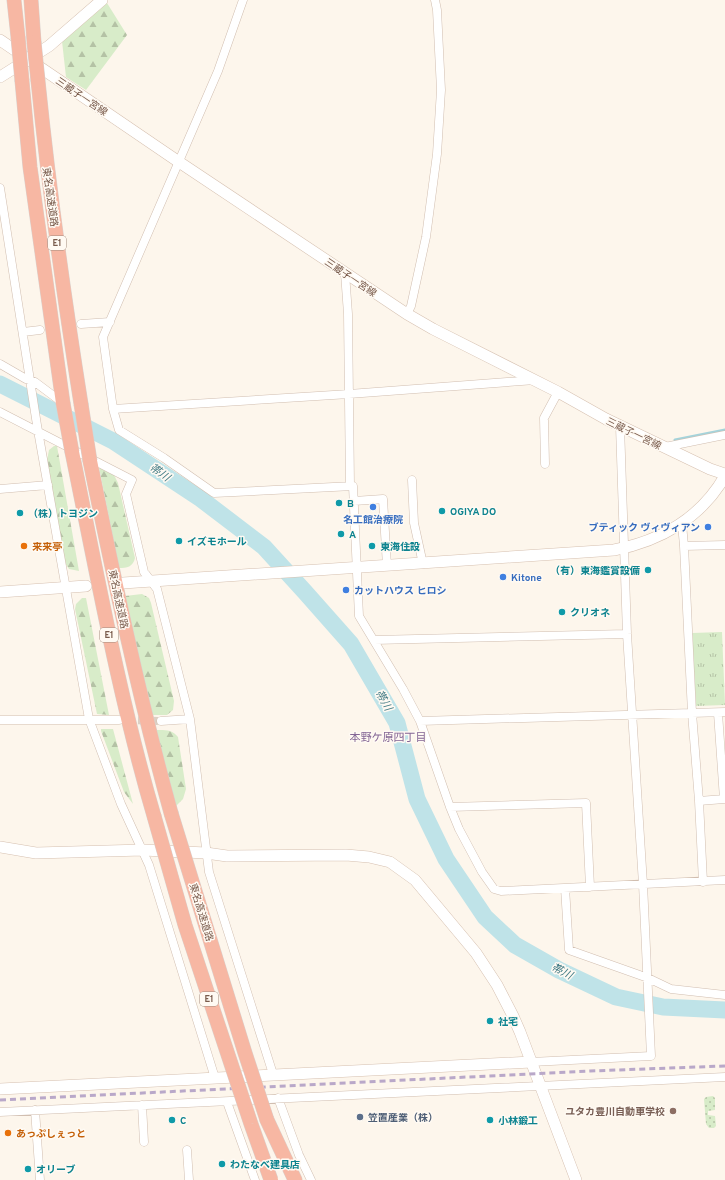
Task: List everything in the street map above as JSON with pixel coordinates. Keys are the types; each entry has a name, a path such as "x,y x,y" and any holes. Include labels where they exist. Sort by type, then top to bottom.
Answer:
{"highway":[{"name":"東名高速道路","path":"14,0 30,167 63,402 113,652 137,758 185,925 271,1180"},
{"name":"東名高速道路","path":"31,0 47,171 66,312 90,460 119,601 155,755 171,813 245,1053 289,1180"},
{"path":"267,1120 295,1180"}],"street":[{"path":"0,77 49,46 102,0"},
{"path":"243,0 218,71 103,337 113,409 119,430 164,458 214,493 353,486 359,616 403,689 420,721 459,829 482,872 494,889 501,891 725,880"},
{"path":"407,314 411,306 426,237 437,154 441,90 437,10 435,0"},
{"name":"三蔵子一宮線","path":"0,40 179,162 407,314 433,329 536,380 620,426 725,475"},
{"path":"0,188 38,428 88,719 135,838 143,850 149,865 215,1078"},
{"path":"345,273 348,314 350,486"},
{"path":"81,324 110,322"},
{"path":"23,332 40,330"},
{"path":"0,364 31,382 35,382 63,402"},
{"path":"113,409 536,380"},
{"path":"545,464 544,418 558,392"},
{"path":"0,412 38,428 132,480 126,494 144,572 157,589 190,719 209,872 273,1074"},
{"path":"0,1089 651,1056 648,978 627,634 620,426"},
{"path":"666,448 725,435"},
{"path":"123,583 572,554 624,548 652,539 682,524 718,488 725,475"},
{"path":"412,480 414,523 423,564"},
{"path":"0,489 48,485"},
{"path":"354,501 383,499 387,566"},
{"path":"682,524 703,882"},
{"path":"684,546 725,545"},
{"path":"0,592 86,586"},
{"path":"374,640 627,634"},
{"path":"420,721 632,716 721,712 724,799 699,801"},
{"path":"161,721 190,719"},
{"path":"0,720 119,720"},
{"path":"450,806 586,803 590,887"},
{"path":"0,847 36,853 143,850 227,856 346,855 369,857 390,862 415,880 486,968 513,1016 576,1180"},
{"path":"565,888 569,950 648,978 671,989 725,995"},
{"path":"0,1112 227,1102 278,1098 725,1076"},
{"path":"278,1098 310,1180"},
{"path":"227,1102 255,1180"},
{"path":"142,1105 144,1142"},
{"path":"36,1110 40,1180"},
{"path":"187,1150 188,1180"}],"green space":[{"path":"107,3 127,35 86,90 66,77 62,41"},
{"path":"54,446 57,446 79,571 69,569 65,563 47,460 49,450"},
{"path":"99,467 114,475 118,483 135,558 133,563 127,567 119,568"},
{"path":"142,594 149,598 151,603 174,701 173,710 167,715 151,715 125,596"},
{"path":"82,598 86,598 109,715 97,714 75,609 76,604"},
{"path":"722,632 725,705 696,706 692,633"},
{"path":"101,729 113,729 133,804 124,792"},
{"path":"155,730 170,731 178,737 186,789 183,799 175,807"},
{"path":"713,1096 715,1098 715,1110 708,1111 708,1115 715,1116 716,1126 714,1128 709,1128 706,1124 704,1099 706,1097"}],"waterway":[{"name":"帯川","path":"0,384 113,441 201,499 264,547 351,644 397,723 417,799 446,859 485,917 515,945 559,970 616,997 663,1007 725,1010"},
{"path":"675,440 725,430"}],"tunnel":[{"path":"126,720 161,721"}],"railway":[{"path":"0,1100 590,1071 725,1066"}],"place":[{"name":"B","path":"339,503"},
{"name":"名工館治療院","path":"373,507"},
{"name":"OGIYA DO","path":"442,511"},
{"name":"（株）トヨジン","path":"20,513"},
{"name":"ブティック ヴィヴィアン","path":"708,527"},
{"name":"A","path":"341,534"},
{"name":"イズモホール","path":"179,541"},
{"name":"来来亭","path":"24,546"},
{"name":"東海住設","path":"372,546"},
{"name":"（有）東海鑑賞設備","path":"648,570"},
{"name":"Kitone","path":"503,577"},
{"name":"カットハウス ヒロシ","path":"346,590"},
{"name":"クリオネ","path":"562,612"},
{"name":"社宅","path":"490,1021"},
{"name":"ユタカ豊川自動車学校","path":"673,1111"},
{"name":"笠置産業（株）","path":"360,1117"},
{"name":"C","path":"172,1120"},
{"name":"小林鍛工","path":"490,1120"},
{"name":"あっぷしぇっと","path":"8,1133"},
{"name":"わたなべ建具店","path":"222,1164"},
{"name":"オリーブ","path":"28,1169"}],"district":[{"name":"本野ケ原四丁目","path":"388,737"}]}
